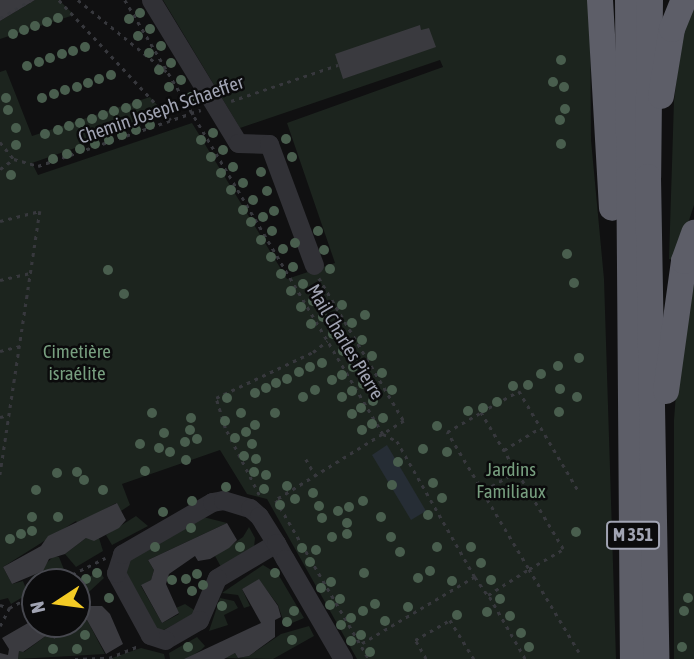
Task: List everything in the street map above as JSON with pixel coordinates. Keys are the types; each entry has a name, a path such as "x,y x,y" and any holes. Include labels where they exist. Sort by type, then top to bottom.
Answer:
{"highway":[{"path":"600,0 619,353 632,412"},
{"path":"628,0 632,412"},
{"path":"648,177 650,0"},
{"path":"648,177 672,29 684,0"},
{"name":"M 351","path":"648,177 656,659"},
{"path":"654,575 668,360 684,261 694,233"},
{"name":"M 351","path":"632,412 633,659"}],"street":[{"path":"151,0 238,143 270,144 314,265"},
{"path":"276,543 217,578 203,615 165,640 150,635 116,573 122,554 216,500 256,512 276,543 343,659"}],"path":[{"path":"0,18 31,0"},
{"path":"59,0 171,120"},
{"path":"78,0 170,74"},
{"name":"Mail Charles Pierre","path":"125,0 383,434 397,441 475,577 526,659"},
{"name":"Chemin Joseph Schaeffer","path":"14,159 38,166 338,65"},
{"path":"0,142 14,159 0,169"},
{"path":"0,221 40,211 0,475"},
{"path":"314,265 404,421 276,500 369,659"},
{"path":"0,280 31,273"},
{"path":"256,512 260,493 225,428 216,398 313,352 327,340"},
{"path":"0,351 20,346"},
{"path":"578,490 519,391 447,432 579,652"},
{"path":"481,412 563,549 488,595"},
{"path":"0,418 10,415"},
{"path":"504,450 541,428"},
{"path":"306,459 316,476"},
{"path":"483,492 517,472"},
{"path":"90,568 122,554"},
{"path":"360,645 475,577"},
{"path":"0,626 9,608 21,602"},
{"path":"0,605 9,608"},
{"path":"426,659 415,640 450,620 474,659"},
{"path":"75,659 109,658 140,646 150,635"}],"green space":[{"path":"35,0 59,0 74,15 0,39 0,21"},
{"path":"163,0 590,0 591,140 604,279 616,659 357,659 267,499 247,494 220,450 122,484 130,505 121,511 116,503 78,524 76,521 3,567 12,584 21,582 21,598 11,604 8,598 0,600 0,72 6,70 32,136 150,97 167,116 32,163 38,175 192,123 287,279 335,263 287,123 443,67 440,60 240,128"},
{"path":"694,0 694,205 676,261 669,259 674,101 681,44"},
{"path":"694,265 694,659 674,659 674,420 679,353"},
{"path":"136,516 148,526 112,545 106,535"},
{"path":"203,517 227,523 148,560 154,570 151,580 141,586 162,623 179,614 176,608 185,604 197,612 158,633 124,573 127,560"},
{"path":"249,527 255,538 254,548 221,567 215,556 243,537"},
{"path":"86,538 99,538 103,551 76,567 65,554"},
{"path":"54,556 59,557 63,568 41,568"},
{"path":"263,565 278,574 304,618 285,626 278,605 259,580 242,589 250,606 244,608 238,595 222,593"},
{"path":"100,572 104,578 91,590 91,576"},
{"path":"220,598 234,601 238,608 224,615 228,625 209,631"},
{"path":"309,626 314,636 273,659 225,658 235,653 238,658 249,656 281,634"},
{"path":"91,628 105,654 18,659 19,651 24,652 43,638 91,638"},
{"path":"197,637 205,646 201,650 187,659 170,659 169,653"},
{"path":"141,648 164,654 165,659 109,659"}],"shaded area":[{"path":"387,445 426,511 411,520 372,455"}],"building":[{"path":"0,0 35,0 0,21"},
{"path":"420,25 421,30 429,28 436,47 343,79 335,54"},
{"path":"117,503 126,520 119,528 94,541 86,538 65,554 49,559 44,568 21,568 21,580 12,584 3,567 41,546 48,536"},
{"path":"227,523 237,540 229,548 210,559 198,561 195,556 169,574 166,584 179,613 162,623 141,585 151,580 154,570 148,560"},
{"path":"259,579 278,606 281,617 275,620 275,637 249,656 238,658 235,653 224,659 184,659 261,623 242,589"},
{"path":"91,606 102,606 110,614 123,644 106,654 91,627"},
{"path":"21,627 21,638 43,638 23,652 19,651 18,659 0,659 0,653 8,655 9,649 2,638"}],"park label":[{"name":"Cimetière israélite","path":"77,363"},
{"name":"Jardins Familiaux","path":"511,481"}]}
